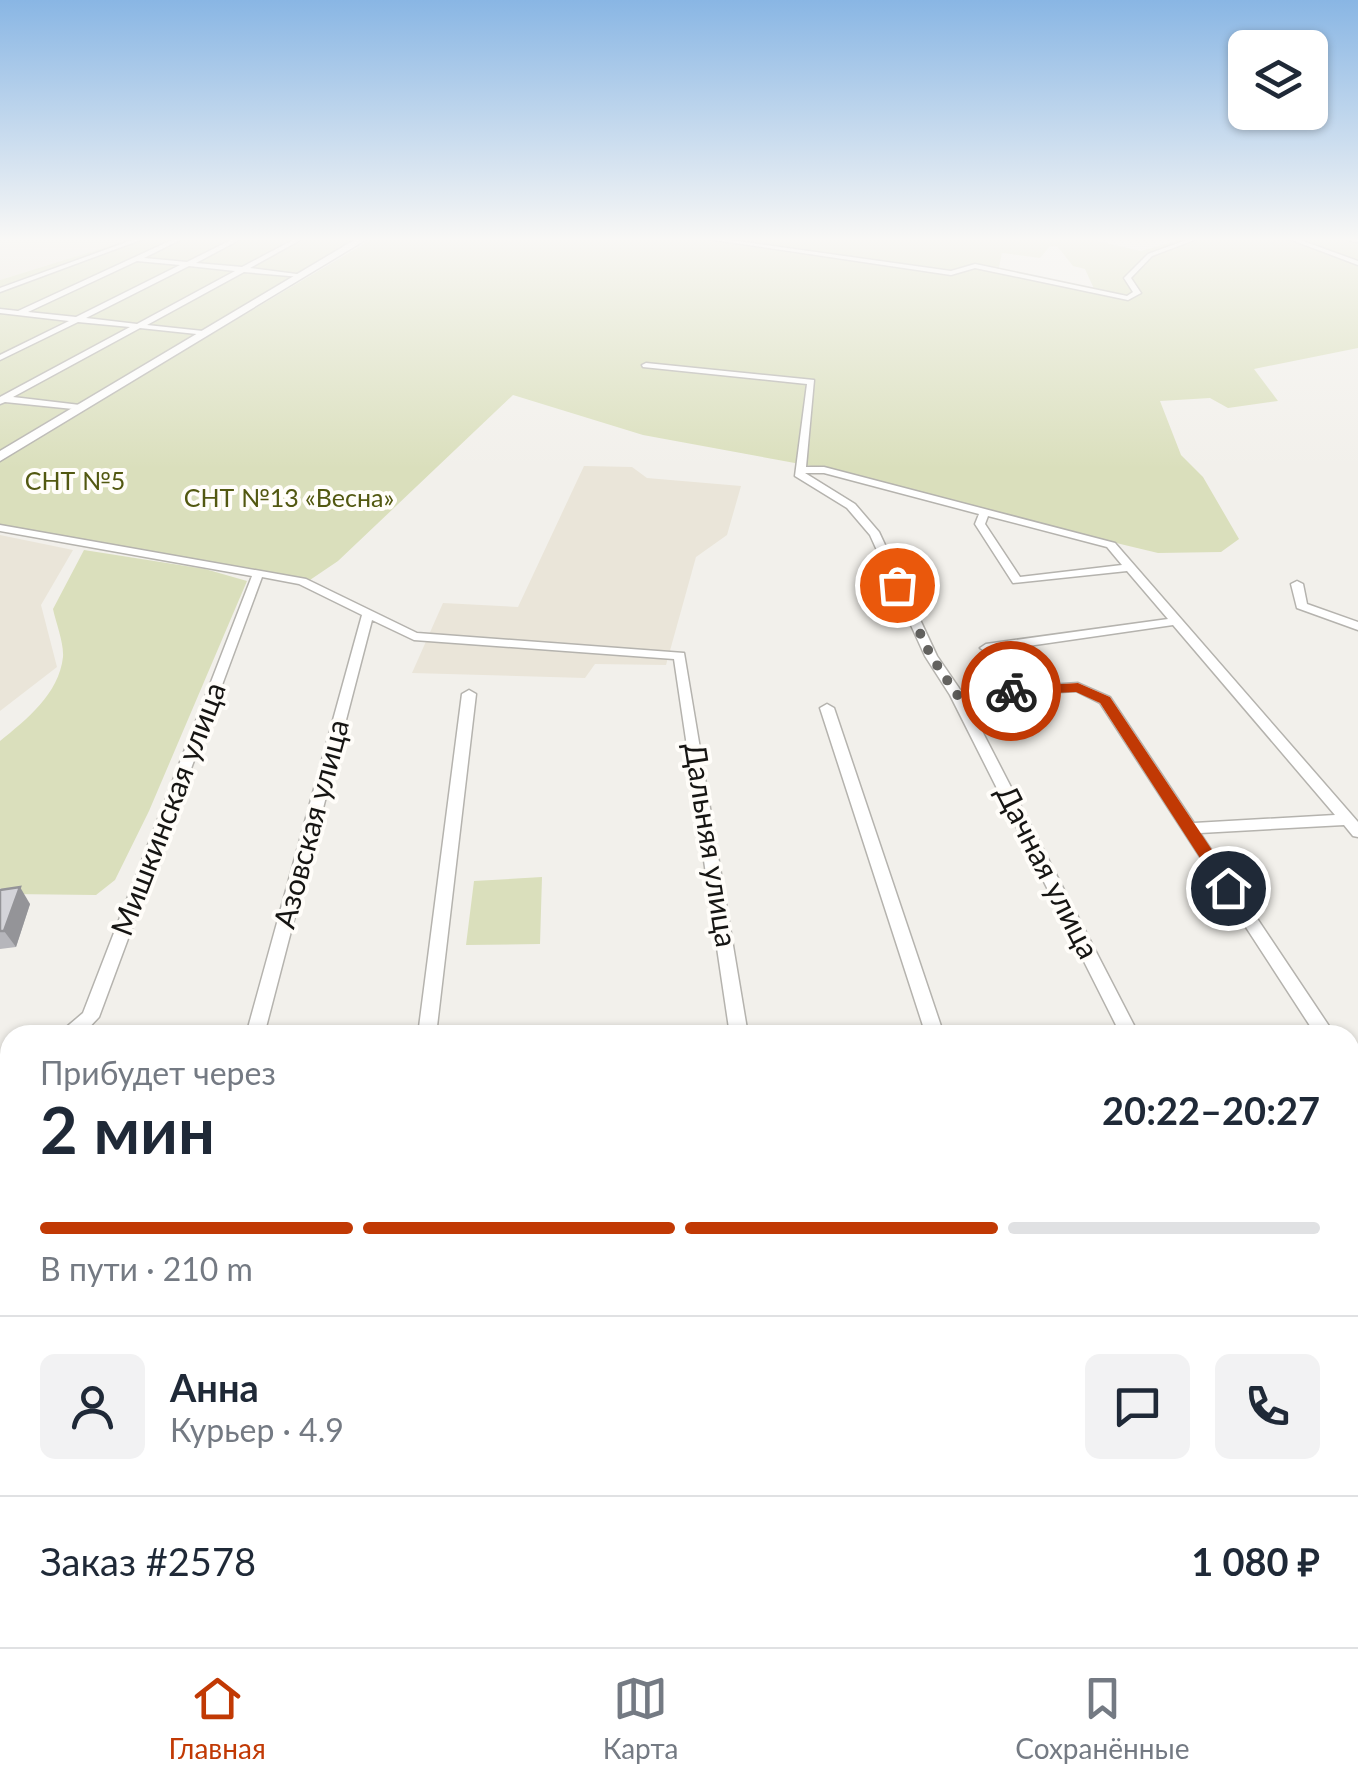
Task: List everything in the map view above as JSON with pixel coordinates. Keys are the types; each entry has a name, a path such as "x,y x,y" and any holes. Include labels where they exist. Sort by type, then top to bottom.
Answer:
{"main road":[{"path":"0,456 233,316"}],"street":[{"path":"36,316 203,334"},
{"path":"0,358 85,316"},
{"path":"1,399 157,316"},
{"path":"646,365 811,382 803,470 824,470 1112,545 1353,826"},
{"path":"1,399 80,408"},
{"name":"Дачная улица","path":"803,470 800,476 851,506 875,534 931,656 957,695 1125,1025"},
{"path":"985,512 980,524 1018,581 1131,568"},
{"path":"0,528 302,580 368,614"},
{"name":"Мишкинская улица","path":"81,1025 90,1018 258,574"},
{"path":"1297,584 1302,606 1358,626"},
{"name":"Дальняя улица","path":"368,614 414,636 680,656 738,1025"},
{"name":"Азовская улица","path":"258,1025 368,614"},
{"path":"986,648 1176,621"},
{"path":"957,695 1062,687 1091,692 1116,713 1319,1025"},
{"path":"428,1025 469,694"},
{"path":"826,708 932,1025"},
{"path":"1189,828 1353,826"}],"shaded area":[{"path":"584,466 632,467 647,478 741,486 727,535 696,557 666,665 595,664 585,678 412,673 443,603 518,607"},
{"path":"0,535 73,550 41,605 57,667 0,711"}],"green space":[{"path":"0,316 228,316 0,452"},
{"path":"243,316 1358,316 1358,348 1254,369 1278,401 1228,408 1210,398 1160,401 1181,455 1203,477 1239,539 1221,552 1158,553 870,484 844,472 643,435 513,395 338,561 307,582 0,528 0,460"},
{"path":"84,550 205,569 247,581 149,811 115,880 96,895 11,894 0,888 0,741 40,705 55,683 63,651 53,609"},
{"path":"542,877 540,944 466,945 474,881"}],"building":[{"path":"20,887 4,931 0,931 0,890"}],"way so far":[{"path":"897,585 931,656 957,695 1011,691"}],"route":[{"path":"1011,691 1078,688 1105,700 1228,888"}],"park label":[{"name":"СНТ №5","path":"75,481"},
{"name":"СНТ №13 «Весна»","path":"289,498"}]}
